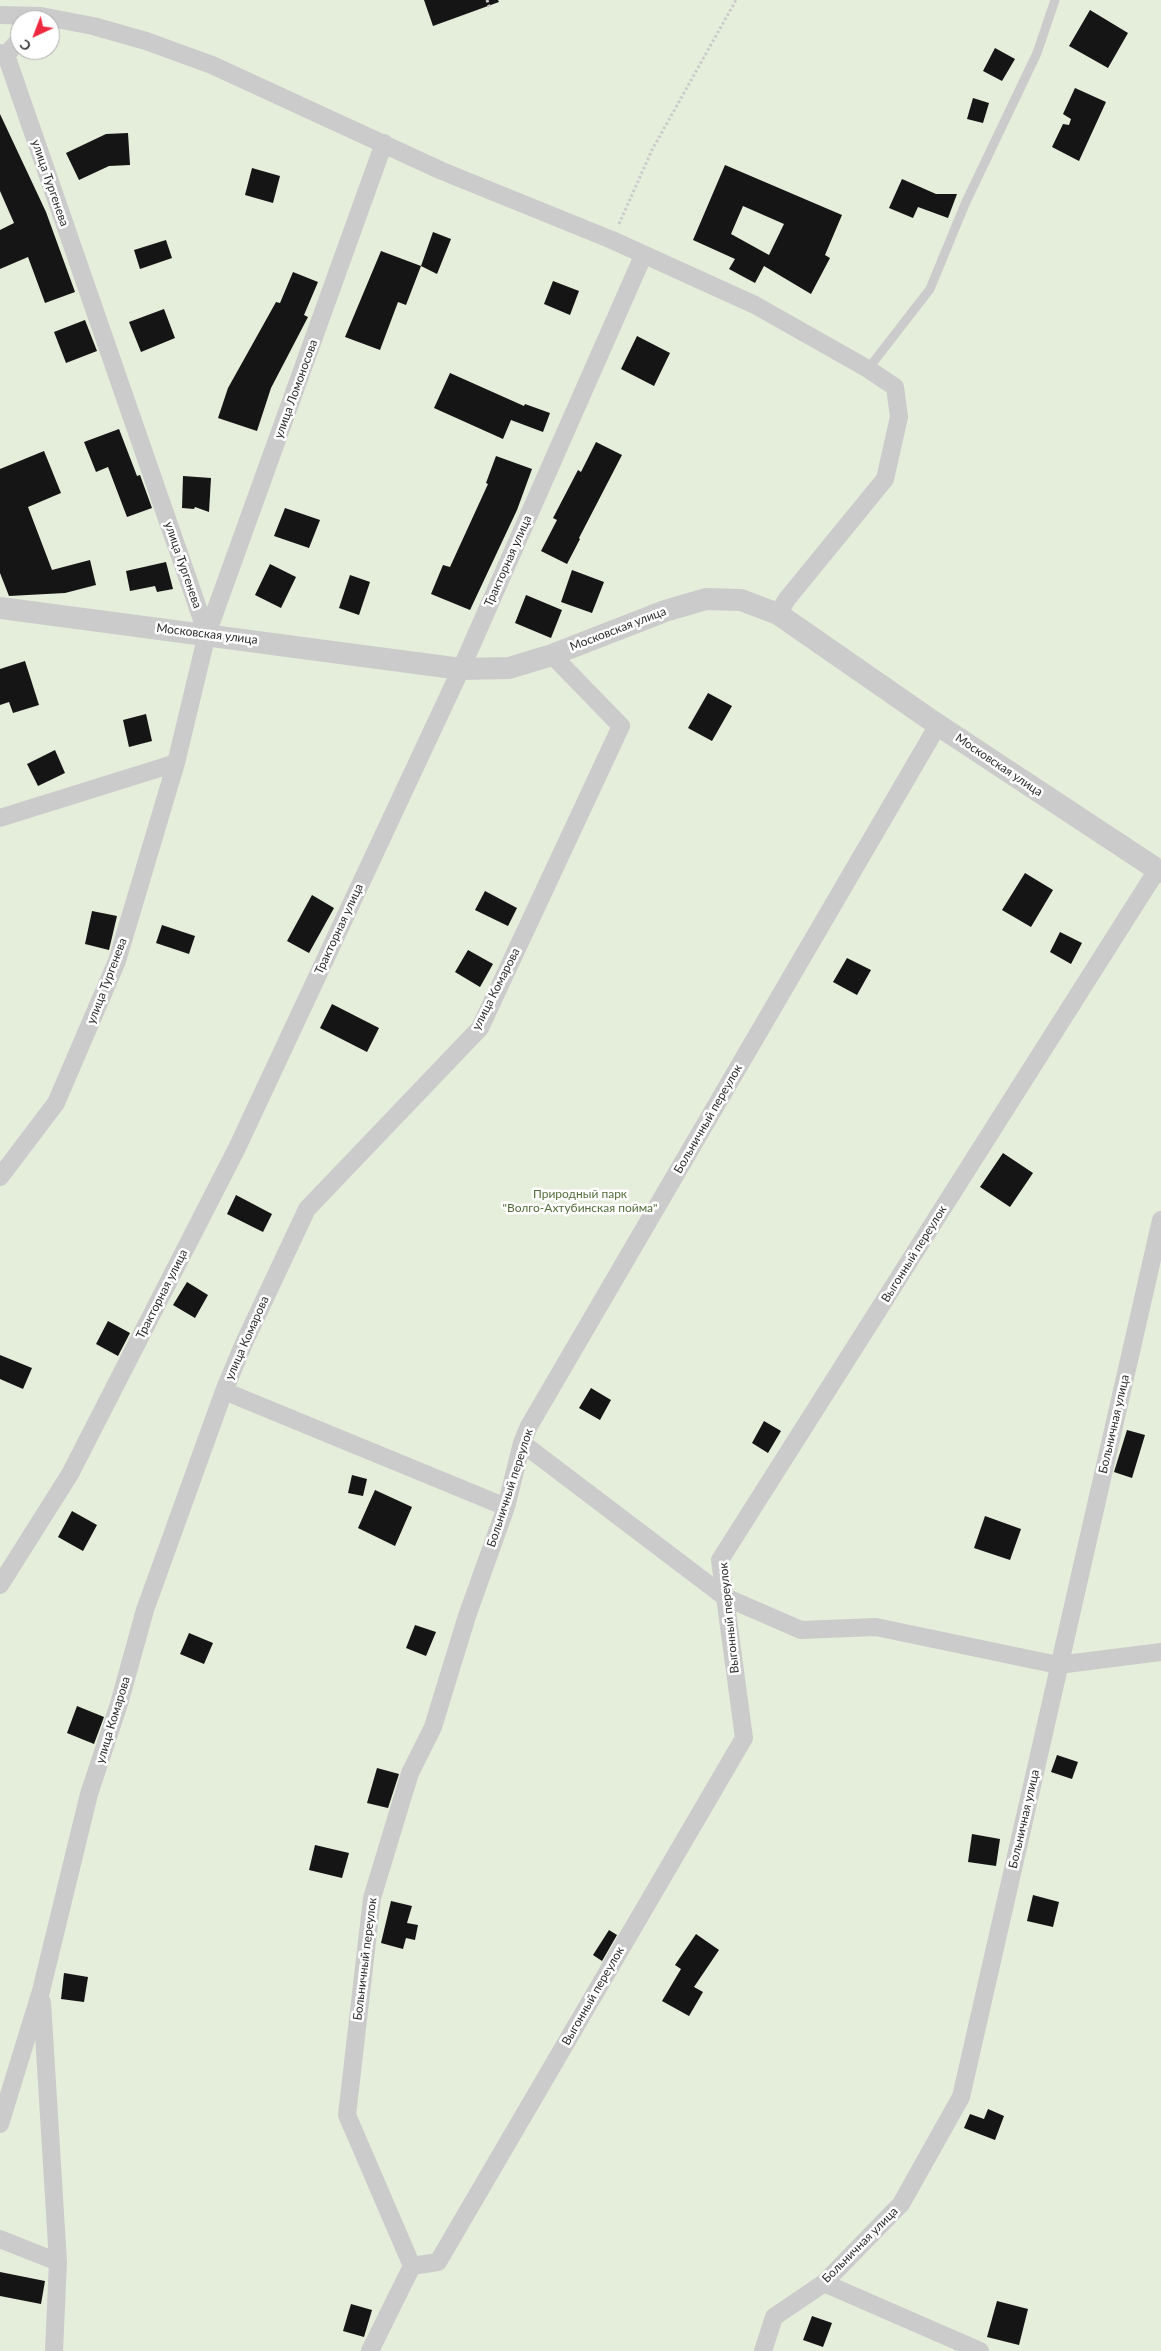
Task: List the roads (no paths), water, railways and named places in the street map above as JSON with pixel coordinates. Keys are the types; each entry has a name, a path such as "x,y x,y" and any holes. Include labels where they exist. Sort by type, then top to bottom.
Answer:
{"street":[{"path":"60,21 93,26 146,41 204,62 442,171 612,240 643,256 754,305 868,369 895,387 899,416 886,479 787,600 778,614"},
{"name":"улица Тургенева","path":"0,1177 56,1103 113,970 176,763 208,634 3,54"},
{"name":"улица Ломоносова","path":"208,634 384,143"},
{"name":"Тракторная улица","path":"0,1585 70,1474 237,1148 461,669 643,256"},
{"name":"Московская улица","path":"0,608 208,634 461,669 509,668 552,655 665,611 706,599 741,600 778,614 938,725 1159,871"},
{"name":"улица Комарова","path":"0,2124 41,1991 89,1794 119,1704 145,1610 224,1391 248,1334 307,1209 480,1028 621,726 552,655"},
{"name":"Больничный переулок","path":"412,2266 346,2115 372,1898 410,1773 433,1727 467,1616 506,1506 522,1443 529,1426 938,725"},
{"path":"0,818 176,763"},
{"name":"Выгонный переулок","path":"412,2266 438,2262 744,1738 720,1560 1159,871"},
{"name":"Больничная улица","path":"762,2351 774,2317 824,2283 901,2204 961,2097 1161,1220"},
{"path":"224,1391 506,1506"},
{"path":"522,1443 725,1596 801,1630 876,1628 1058,1666 1161,1652"},
{"path":"41,1991 58,2262 54,2351"},
{"path":"0,2239 58,2262"},
{"path":"370,2351 412,2266"},
{"path":"824,2283 980,2351"}],"lane":[{"path":"868,369 930,289 965,204 1037,53 1055,0"}],"park label":[{"name":"Природный парк \"Волго-Ахтубинская пойма\"","path":"580,1201"}]}
